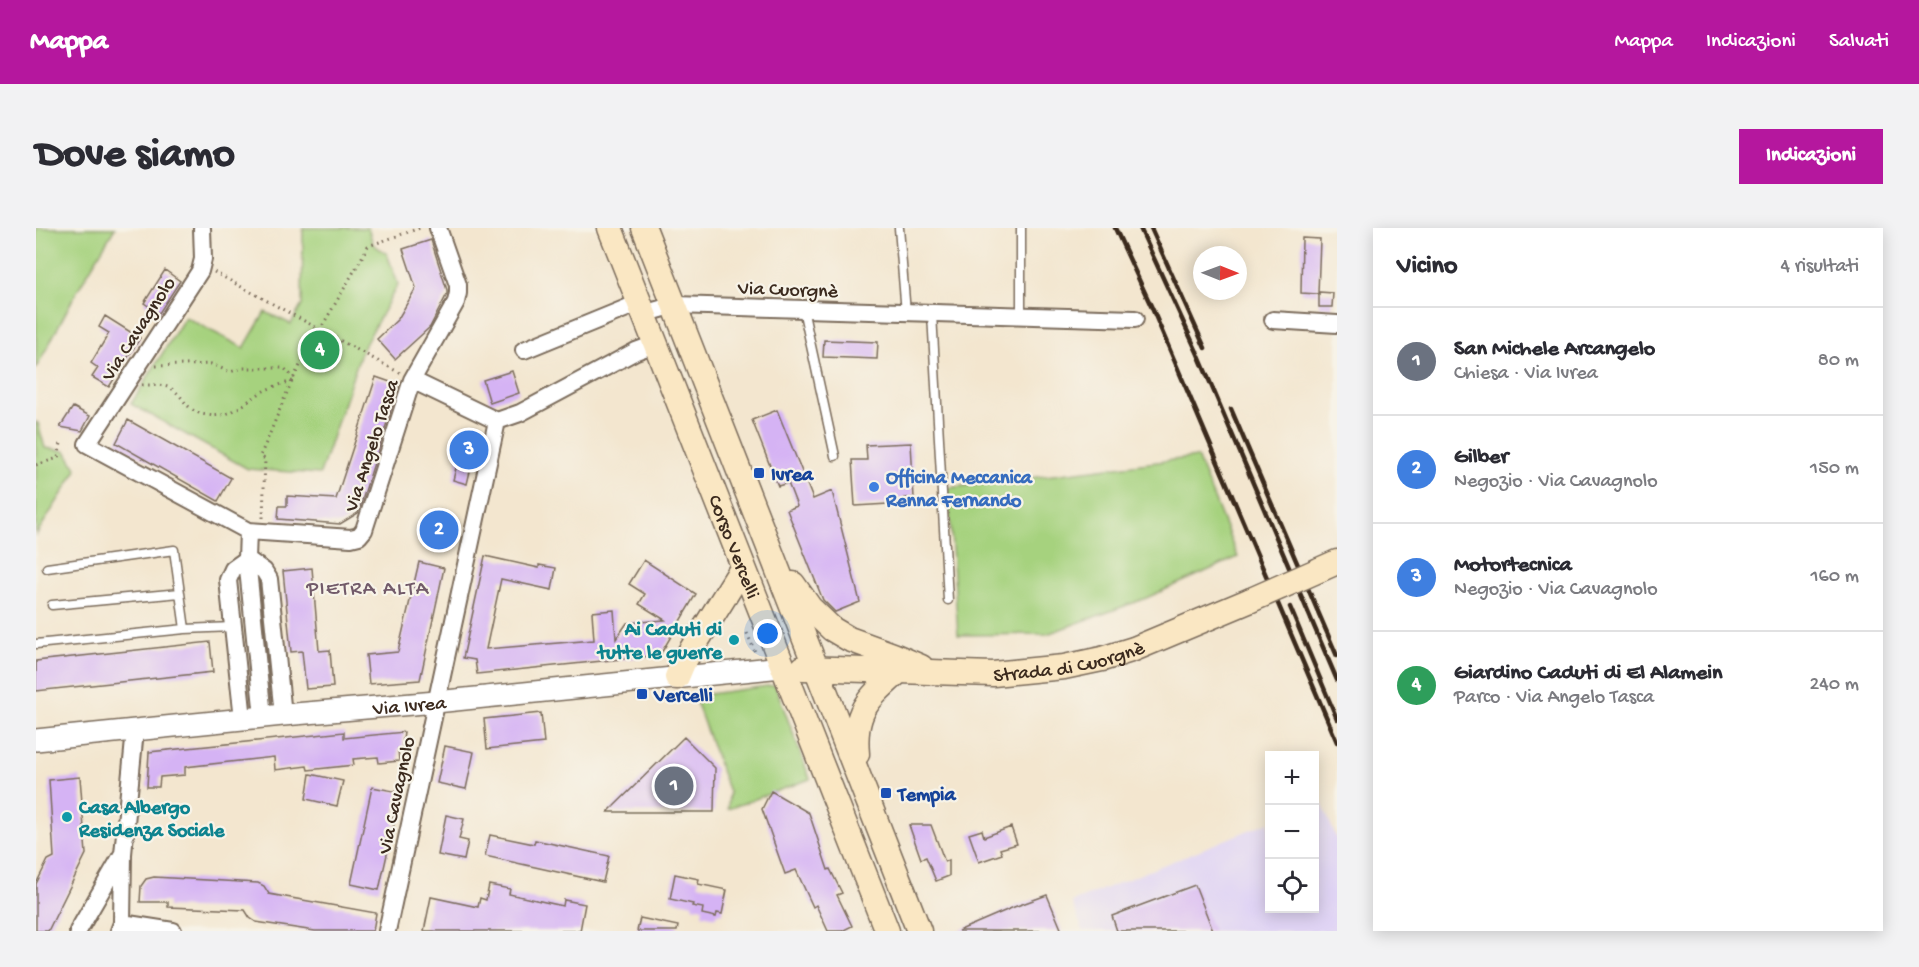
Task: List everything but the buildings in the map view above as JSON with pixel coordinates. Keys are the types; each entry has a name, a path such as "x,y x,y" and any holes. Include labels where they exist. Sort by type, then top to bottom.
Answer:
{"main road":[{"name":"Corso Vercelli","path":"610,228 887,931"},
{"name":"Corso Vercelli","path":"644,228 919,931"},
{"path":"771,555 810,608 832,629 849,639 932,672"},
{"name":"Strada di Cuorgnè","path":"782,667 993,674 1064,667 1102,659 1154,641 1328,566"},
{"path":"677,677 683,663 743,567"},
{"path":"859,775 855,738 856,724 869,700 899,671"}],"street":[{"path":"202,228 202,265"},
{"name":"Via Angelo Tasca","path":"87,444 255,531 351,538 359,536 364,530 412,380 459,293 438,228"},
{"name":"Via Cavagnolo","path":"87,444 202,265"},
{"name":"Via Cuorgnè","path":"524,350 641,308 675,305 1135,319"},
{"path":"1273,320 1337,324"},
{"path":"412,380 497,421 520,413 636,351 656,344"},
{"name":"Via Cavagnolo","path":"387,931 497,421"},
{"path":"255,531 247,559 233,569 228,580 233,627 263,717"},
{"path":"247,559 264,571 269,579 263,717"},
{"name":"Via Ivrea","path":"36,740 782,667"},
{"path":"135,730 123,854 120,927 173,931"},
{"path":"78,931 123,854"}],"lane":[{"path":"899,228 906,313"},
{"path":"1021,228 1021,316"},
{"path":"803,309 835,456"},
{"path":"932,314 948,600"},
{"path":"47,568 174,550 185,629"},
{"path":"52,605 180,593"},
{"path":"36,644 185,629 233,627"}],"path":[{"path":"255,531 265,459 260,456 293,380 320,329 336,305 368,246 420,228"},
{"path":"202,265 412,380"},
{"path":"138,365 211,364 230,372 243,368 284,368 293,380"},
{"path":"126,384 169,387 189,408 209,416 237,410 265,390 293,380"},
{"path":"36,465 58,458 61,443"}],"shaded area":[{"path":"1321,801 1337,840 1337,931 1083,931 1072,902 1265,824 1265,913 1319,913 1319,802"}],"green space":[{"path":"36,228 115,228 77,291 36,369"},
{"path":"303,228 368,228 373,244 387,254 398,284 361,352 320,474 248,469 131,404 185,317 244,348 265,312 291,324 302,305"},
{"path":"36,422 45,448 66,451 77,470 36,535"},
{"path":"1197,457 1238,557 1144,599 1047,634 958,635 948,488"},
{"path":"775,685 810,779 728,809 729,792 694,696"}],"railway":[{"path":"1115,228 1152,308 1337,742"},
{"path":"1140,228 1198,354 1337,680"},
{"path":"1151,228 1205,348"},
{"path":"1231,409 1337,656"},
{"path":"1290,607 1337,719"}],"place":[{"name":"Giardino Caduti di El Alamein","path":"320,350"},
{"name":"Motortecnica","path":"469,450"},
{"name":"Ivrea","path":"759,473"},
{"name":"Officina Meccanica Renna Fernando","path":"874,487"},
{"name":"Gilber","path":"439,530"},
{"name":"Ai Caduti di tutte le guerre","path":"734,640"},
{"name":"Vercelli","path":"642,694"},
{"name":"San Michele Arcangelo","path":"674,786"},
{"name":"Tempia","path":"886,793"},
{"name":"Casa Albergo Residenza Sociale","path":"67,817"}],"district":[{"name":"PIETRA ALTA","path":"368,587"}]}
